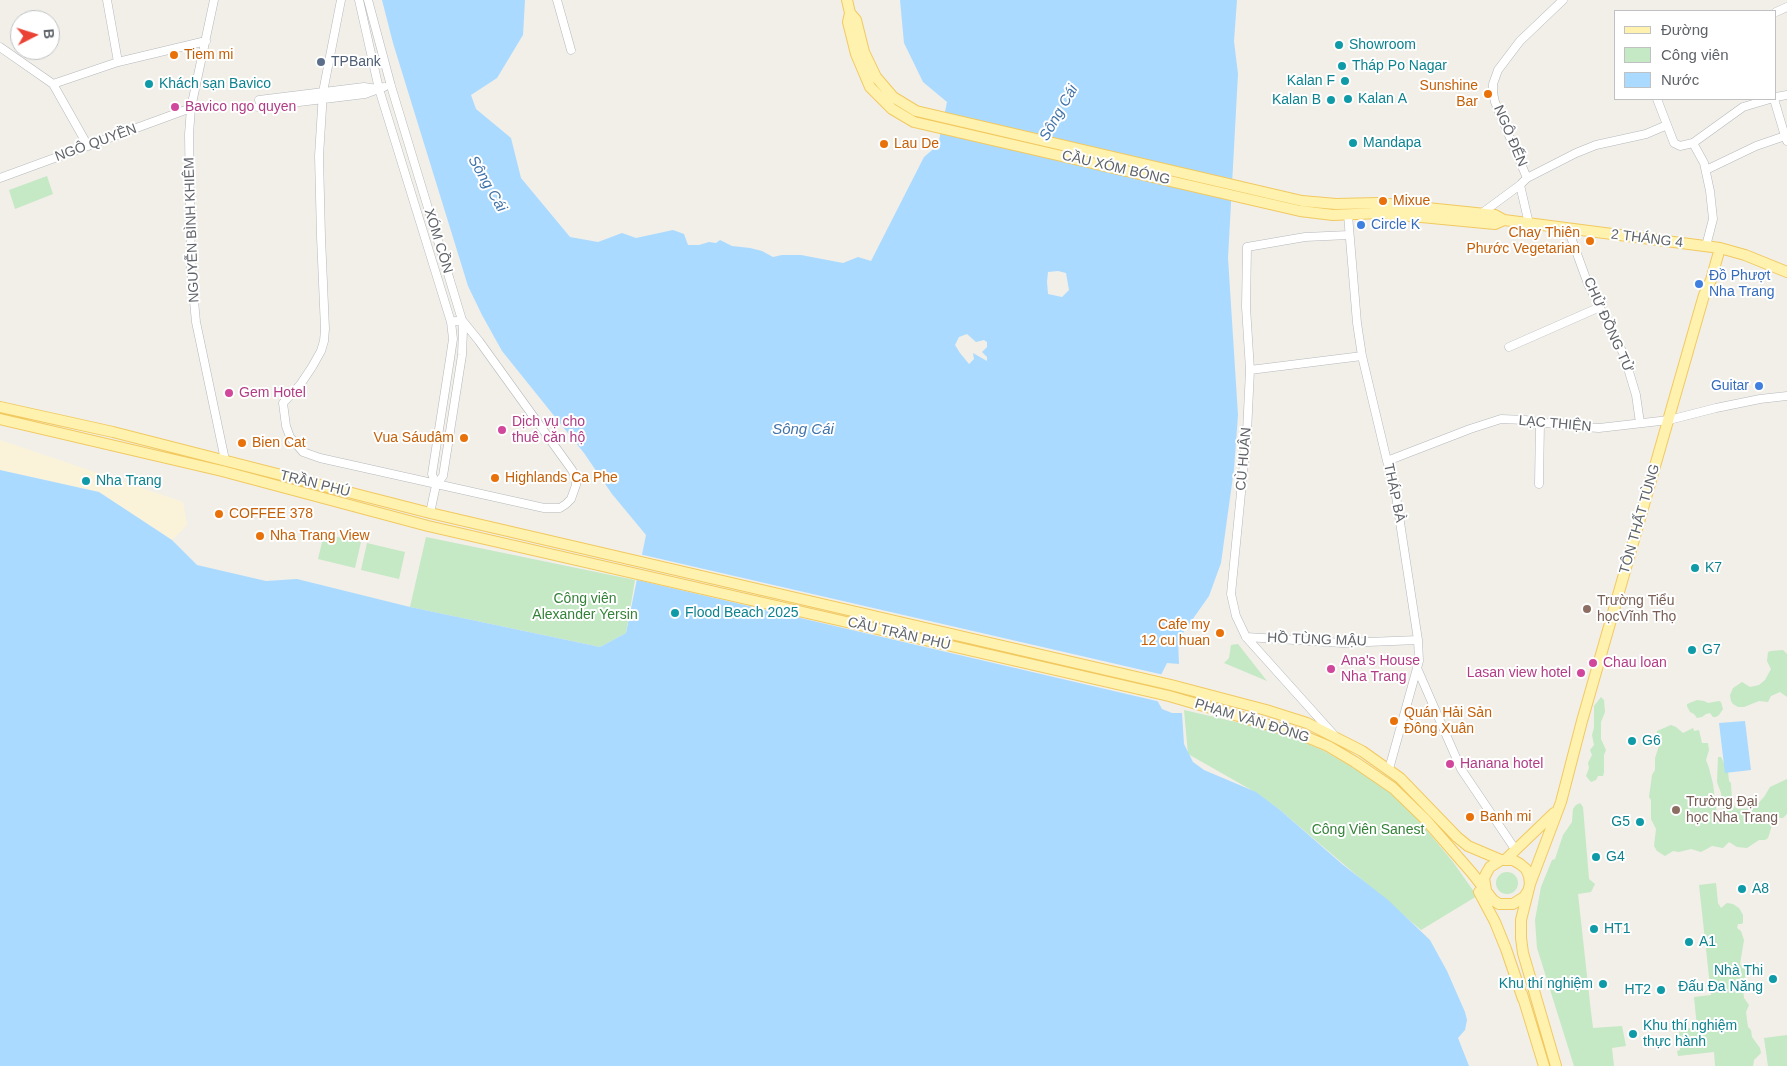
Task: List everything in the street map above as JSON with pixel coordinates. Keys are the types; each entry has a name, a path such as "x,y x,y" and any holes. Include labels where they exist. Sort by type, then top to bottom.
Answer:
{"main road":[{"name":"CẦU XÓM BÓNG","path":"847,0 850,13 856,20 867,71 893,97 916,111 1301,206"},
{"name":"2 THÁNG 4","path":"1301,206 1379,203 1482,213 1495,215 1504,220 1529,224 1713,247 1745,255 1787,272"},
{"name":"2 THÁNG 4","path":"1301,206 1348,215 1379,213 1495,224 1504,220"},
{"name":"TÔN THẤT TÙNG","path":"1529,888 1561,802 1582,721 1704,295 1711,280 1713,247"},
{"name":"TRẦN PHÚ","path":"0,407 113,432 428,526 628,571"},
{"path":"28,425 31,414"},
{"name":"TRẦN PHÚ","path":"0,419 110,444 224,466 631,559"},
{"path":"110,444 113,432"},
{"path":"428,526 430,514"},
{"name":"CẦU TRẦN PHÚ","path":"631,559 1171,685"},
{"name":"CẦU TRẦN PHÚ","path":"628,571 1170,696"},
{"name":"PHẠM VĂN ĐỒNG","path":"1171,685 1300,721 1336,736 1389,769 1407,784 1457,837 1468,846 1503,860 1513,860 1520,864 1526,869 1529,876 1529,888"},
{"name":"PHẠM VĂN ĐỒNG","path":"1170,696 1297,733 1328,746 1356,762 1393,788 1425,819 1493,900 1516,968 1523,999 1544,1066"},
{"name":"TÔN THẤT TÙNG","path":"1503,860 1548,821 1561,802"},
{"path":"1443,840 1483,898 1506,949 1523,999"},
{"path":"1486,891 1484,878 1487,872 1490,867 1503,860"},
{"path":"1493,900 1506,905 1513,904 1519,902 1529,888"},
{"path":"1529,888 1521,920 1523,953 1556,1066"}],"street":[{"path":"107,0 118,62"},
{"name":"NGUYỄN BÌNH KHIÊM","path":"214,0 192,108 189,134 191,270 196,322 224,466"},
{"path":"341,0 322,96 319,156 324,335 321,351 312,367 300,385 283,403 286,426 290,437 304,452 320,458 551,509 560,508 572,499 576,485 576,478 572,470 462,320 451,322"},
{"name":"XÓM CỒN","path":"359,0 379,89 451,322 453,339 432,474 436,484"},
{"name":"XÓM CỒN","path":"368,0 391,86 462,320 463,339 460,365 443,476 436,484 430,514"},
{"path":"557,0 572,50"},
{"name":"NGÔ ĐẾN","path":"1527,178 1495,102 1493,84 1498,70 1520,41 1563,0"},
{"path":"53,84 118,62 206,40"},
{"path":"0,47 53,84 88,146"},
{"path":"259,104 322,96 364,87 379,89 391,86"},
{"path":"1657,100 1674,143 1680,146 1694,142 1743,108 1767,100"},
{"path":"1706,170 1756,146 1786,138 1776,100"},
{"name":"NGÔ QUYỀN","path":"0,178 192,108"},
{"path":"1520,185 1527,178 1576,153 1596,145 1646,134 1667,125"},
{"path":"1694,142 1706,170 1713,219 1713,247"},
{"name":"NGÔ ĐẾN","path":"1482,213 1520,185 1529,224"},
{"name":"THÁP BÀ","path":"1348,215 1357,324 1362,356 1394,483 1418,640 1419,661 1389,769"},
{"name":"CHỬ ĐỒNG TỬ","path":"1568,228 1588,284 1624,355 1636,395 1640,423"},
{"name":"CÙ HUÂN","path":"1336,736 1246,637 1236,616 1232,594 1247,432 1250,370 1246,307 1247,247 1305,237 1349,235"},
{"path":"1509,347 1600,307"},
{"path":"1250,370 1362,356"},
{"name":"LẠC THIỆN","path":"1387,461 1501,419 1585,428 1669,420 1760,399 1787,396"},
{"path":"1539,484 1540,422"},
{"name":"HỒ TÙNG MẬU","path":"1246,637 1343,643 1418,640"},
{"path":"1417,668 1461,769 1515,849"},
{"path":"1300,721 1310,715 1306,704"}],"green space":[{"path":"47,176 53,194 15,209 9,190"},
{"path":"324,534 361,542 355,568 318,559"},
{"name":"Công viên Alexander Yersin","path":"426,537 635,580 626,633 600,647 410,607"},
{"path":"367,543 405,552 399,579 361,570"},
{"path":"1238,644 1267,681 1224,663 1229,658 1231,645"},
{"path":"1783,650 1787,654 1787,697 1780,692 1771,696 1768,702 1759,701 1744,707 1738,707 1733,704 1730,695 1733,688 1742,682 1750,687 1759,685 1765,680 1771,669 1767,661 1768,652"},
{"path":"1601,697 1604,700 1605,712 1601,722 1601,739 1606,750 1604,755 1604,772 1603,776 1598,776 1596,780 1591,782 1586,776 1589,768 1588,763 1592,755 1590,750 1594,745 1592,735 1594,728 1594,706"},
{"path":"1697,700 1708,703 1719,701 1723,709 1716,717 1713,717 1710,713 1697,718 1690,712 1687,704"},
{"name":"Công Viên Sanest","path":"1184,710 1292,737 1324,751 1375,780 1403,804 1420,822 1453,862 1477,896 1421,930 1280,810 1255,792 1188,754"},
{"path":"1671,725 1683,733 1693,728 1694,731 1699,730 1702,743 1708,743 1709,750 1706,760 1713,784 1718,821 1723,819 1724,816 1721,793 1717,782 1718,757 1721,757 1728,771 1732,801 1738,809 1754,808 1770,787 1787,779 1787,814 1783,818 1779,818 1778,815 1775,816 1768,838 1759,840 1747,848 1737,847 1729,842 1723,848 1712,846 1701,852 1691,849 1679,852 1673,851 1665,856 1657,851 1654,846 1656,829 1651,819 1651,800 1649,797 1652,775 1655,770 1655,758 1659,746 1656,737 1657,731"},
{"path":"1580,803 1583,807 1589,879 1595,884 1591,892 1578,894 1593,1028 1622,1026 1626,1046 1612,1048 1614,1066 1574,1066 1537,948 1535,920 1541,887 1552,860 1555,859 1563,835 1572,822 1573,809"},
{"path":"1507,872 1515,875 1518,883 1515,891 1507,894 1499,891 1496,883 1499,875"},
{"path":"1716,883 1718,903 1721,908 1727,903 1733,904 1739,908 1743,915 1743,922 1738,924 1737,928 1741,931 1744,940 1740,964 1746,971 1746,976 1742,981 1744,998 1749,1005 1746,1012 1748,1027 1761,1053 1754,1060 1753,1066 1715,1066 1714,1052 1678,1056 1677,1051 1680,1050 1679,1030 1697,1027 1694,997 1711,995 1699,885"},
{"path":"1787,1035 1787,1066 1768,1066 1764,1038"}],"sand":[{"name":"Nha Trang","path":"0,440 183,502 187,525 172,540 99,492 0,470"}],"water":[{"name":"Sông Cái","path":"382,0 525,0 523,35 497,78 471,95 476,109 511,138 521,178 570,237 598,242 622,233 636,238 673,230 684,234 688,245 716,243 720,240 732,246 762,251 773,257 801,255 843,263 858,257 871,261 924,157 938,145 947,102 923,82 904,43 900,0 1237,0 1234,41 1238,74 1228,258 1238,415 1234,469 1221,563 1209,596 1178,640 1179,664 1167,663 1156,685 1157,700 1162,709 1172,713 1182,713 1184,744 1193,762 1204,770 1256,792 1280,810 1342,864 1388,900 1430,940 1447,971 1465,1012 1467,1020 1465,1030 1458,1038 1469,1066 0,1066 0,470 99,492 172,540 197,565 266,581 297,579 410,607 600,647 626,633 646,535 612,494 584,453 502,351 482,315 468,286 393,43","holes":["1058,271 1066,273 1069,290 1062,297 1048,294 1048,272","967,334 976,342 984,340 987,342 987,347 982,352 987,357 987,361 973,353 974,359 969,364 960,353 955,345 959,337"]},
{"path":"1745,721 1751,770 1725,773 1719,723"}],"pier":[{"path":"639,554 1164,675 1159,685 1161,702 633,579"}],"place":[{"name":"Showroom","path":"1339,45"},
{"name":"Tiem mi","path":"174,55"},
{"name":"TPBank","path":"321,62"},
{"name":"Tháp Po Nagar","path":"1342,66"},
{"name":"Kalan F","path":"1345,81"},
{"name":"Khách sạn Bavico","path":"149,84"},
{"name":"Sunshine Bar","path":"1488,94"},
{"name":"Kalan A","path":"1348,99"},
{"name":"Kalan B","path":"1331,100"},
{"name":"Bavico ngo quyen","path":"175,107"},
{"name":"Mandapa","path":"1353,143"},
{"name":"Lau De","path":"884,144"},
{"name":"Mixue","path":"1383,201"},
{"name":"Circle K","path":"1361,225"},
{"name":"Chay Thiên Phước Vegetarian","path":"1590,241"},
{"name":"Đồ Phượt Nha Trang","path":"1699,284"},
{"name":"Guitar","path":"1759,386"},
{"name":"Gem Hotel","path":"229,393"},
{"name":"Dịch vụ cho thuê căn hộ","path":"502,430"},
{"name":"Vua Sáudâm","path":"464,438"},
{"name":"Bien Cat","path":"242,443"},
{"name":"Highlands Ca Phe","path":"495,478"},
{"name":"Nha Trang","path":"86,481"},
{"name":"COFFEE 378","path":"219,514"},
{"name":"Nha Trang View","path":"260,536"},
{"name":"K7","path":"1695,568"},
{"name":"Trường Tiểu họcVĩnh Thọ","path":"1587,609"},
{"name":"Flood Beach 2025","path":"675,613"},
{"name":"Cafe my 12 cu huan","path":"1220,633"},
{"name":"G7","path":"1692,650"},
{"name":"Chau loan","path":"1593,663"},
{"name":"Ana's House Nha Trang","path":"1331,669"},
{"name":"Lasan view hotel","path":"1581,673"},
{"name":"Quán Hải Sản Đông Xuân","path":"1394,721"},
{"name":"G6","path":"1632,741"},
{"name":"Hanana hotel","path":"1450,764"},
{"name":"Trường Đại học Nha Trang","path":"1676,810"},
{"name":"Banh mi","path":"1470,817"},
{"name":"G5","path":"1640,822"},
{"name":"G4","path":"1596,857"},
{"name":"A8","path":"1742,889"},
{"name":"HT1","path":"1594,929"},
{"name":"A1","path":"1689,942"},
{"name":"Nhà Thi Đấu Đa Năng","path":"1773,979"},
{"name":"Khu thí nghiệm","path":"1603,984"},
{"name":"HT2","path":"1661,990"},
{"name":"Khu thí nghiệm thực hành","path":"1633,1034"}]}
